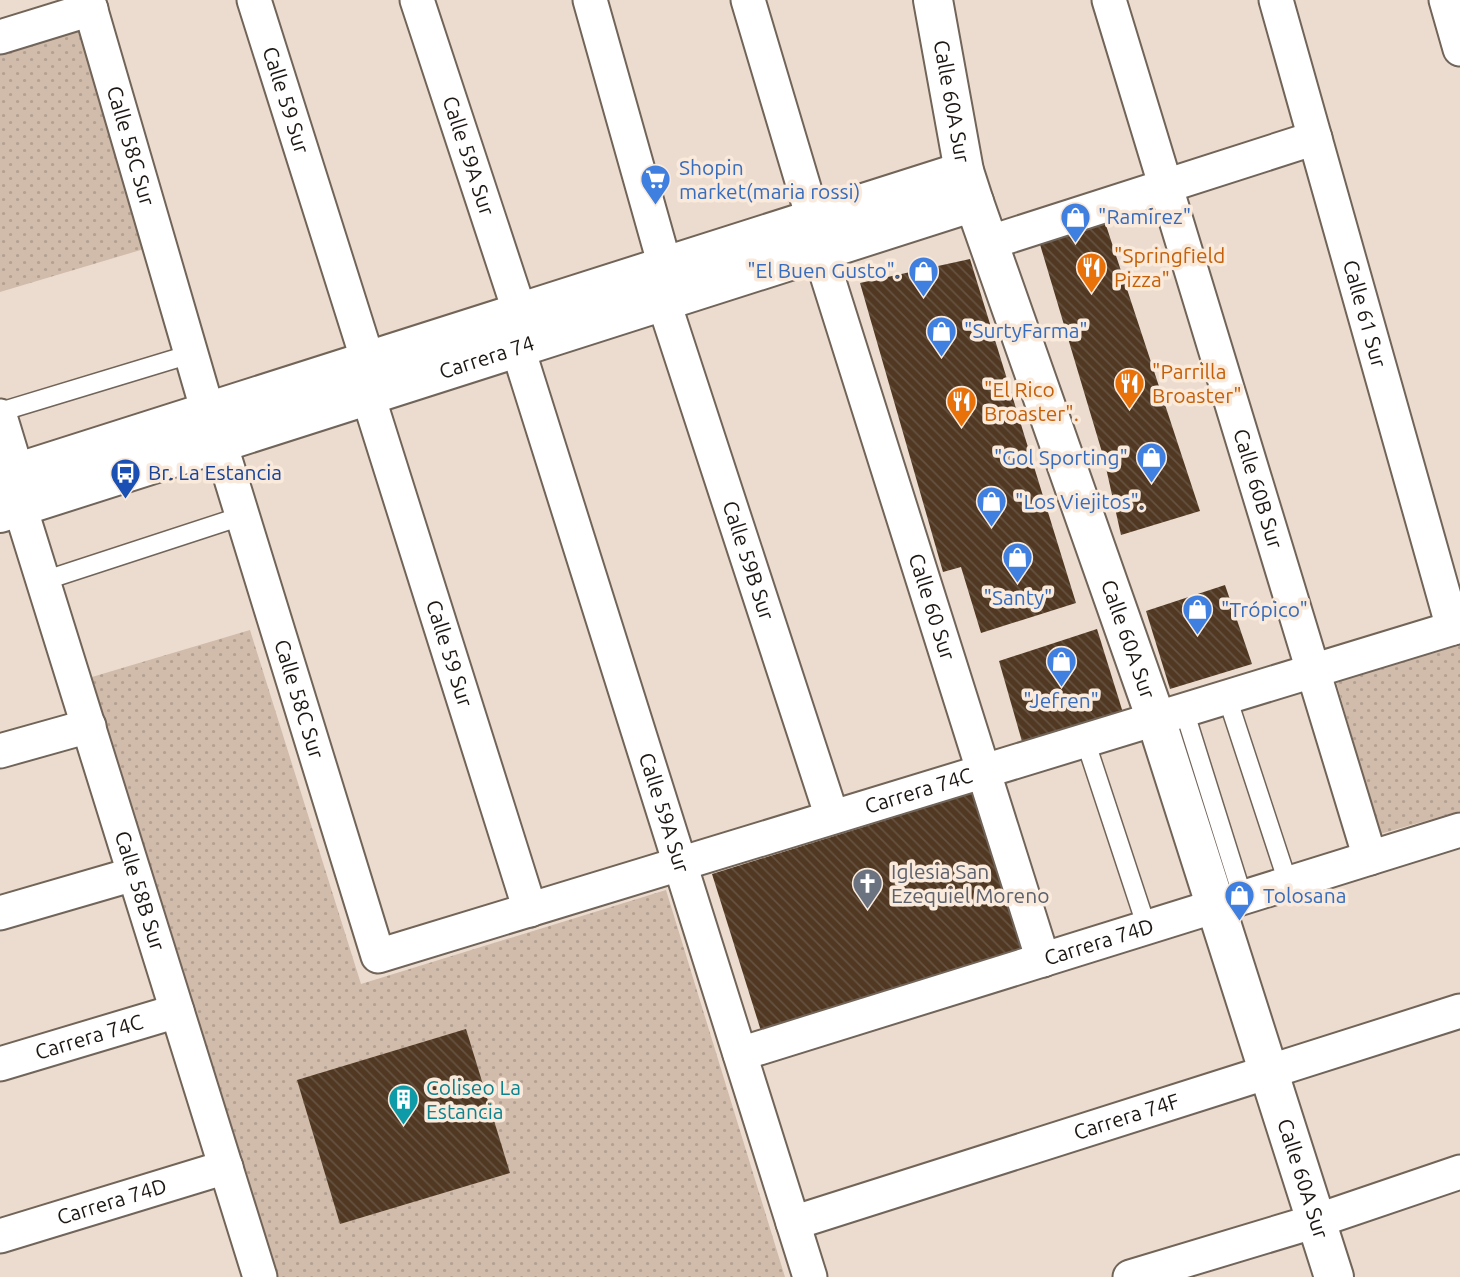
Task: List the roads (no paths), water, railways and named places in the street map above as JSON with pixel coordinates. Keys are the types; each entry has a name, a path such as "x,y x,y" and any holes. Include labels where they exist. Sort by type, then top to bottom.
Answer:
{"street":[{"name":"Calle 59 Sur","path":"254,0 530,910"},
{"name":"Calle 59A Sur","path":"417,0 680,864 810,1277"},
{"name":"Calle 59B Sur","path":"590,0 665,285 832,817"},
{"name":"Calle 60 Sur","path":"748,0 816,236 1043,960"},
{"name":"Calle 60A Sur","path":"933,0 969,187 988,243 1170,714 1229,902 1269,1072 1334,1277"},
{"name":"Calle 60B Sur","path":"1109,0 1370,858"},
{"name":"Calle 61 Sur","path":"1276,0 1457,626"},
{"path":"1447,0 1460,49"},
{"path":"0,37 90,4"},
{"name":"Calle 58C Sur","path":"90,4 191,354 378,956"},
{"path":"988,243 1315,138"},
{"name":"Carrera 74","path":"9,492 969,187"},
{"name":"Calle 58B Sur","path":"0,414 9,492 43,580 260,1277"},
{"name":"Carrera 74C","path":"378,956 1457,626"},
{"path":"0,751 89,726"},
{"name":"Carrera 74D","path":"740,1054 1460,830"},
{"path":"0,913 134,874"},
{"name":"Carrera 74C","path":"0,1064 177,1011"},
{"name":"Carrera 74F","path":"793,1223 1460,1011"},
{"name":"Carrera 74D","path":"0,1236 226,1167"},
{"path":"1130,1277 1316,1221 1460,1172"}],"lane":[{"path":"0,414 191,354"},
{"path":"43,580 242,516"},
{"path":"1227,697 1288,883"},
{"path":"1085,740 1147,928"}],"place":[{"name":"Shopin market(maria rossi)","path":"656,207"},
{"name":"\"Ramirez\"","path":"1075,244"},
{"name":"\"Springfield Pizza\"","path":"1091,295"},
{"name":"\"El Buen Gusto\".","path":"923,298"},
{"name":"\"SurtyFarma\"","path":"941,358"},
{"name":"\"Parrilla Broaster\"","path":"1129,411"},
{"name":"\"El Rico Broaster\".","path":"961,429"},
{"name":"\"Gol Sporting\"","path":"1151,485"},
{"name":"Br. La Estancia","path":"125,500"},
{"name":"\"Los Viejitos\".","path":"992,529"},
{"name":"\"Santy\"","path":"1018,585"},
{"name":"\"Trópico\"","path":"1198,637"},
{"name":"\"Jefren\"","path":"1061,688"},
{"name":"Iglesia San Ezequiel Moreno","path":"868,911"},
{"name":"Tolosana","path":"1240,923"},
{"name":"Coliseo La Estancia","path":"403,1127"}]}
